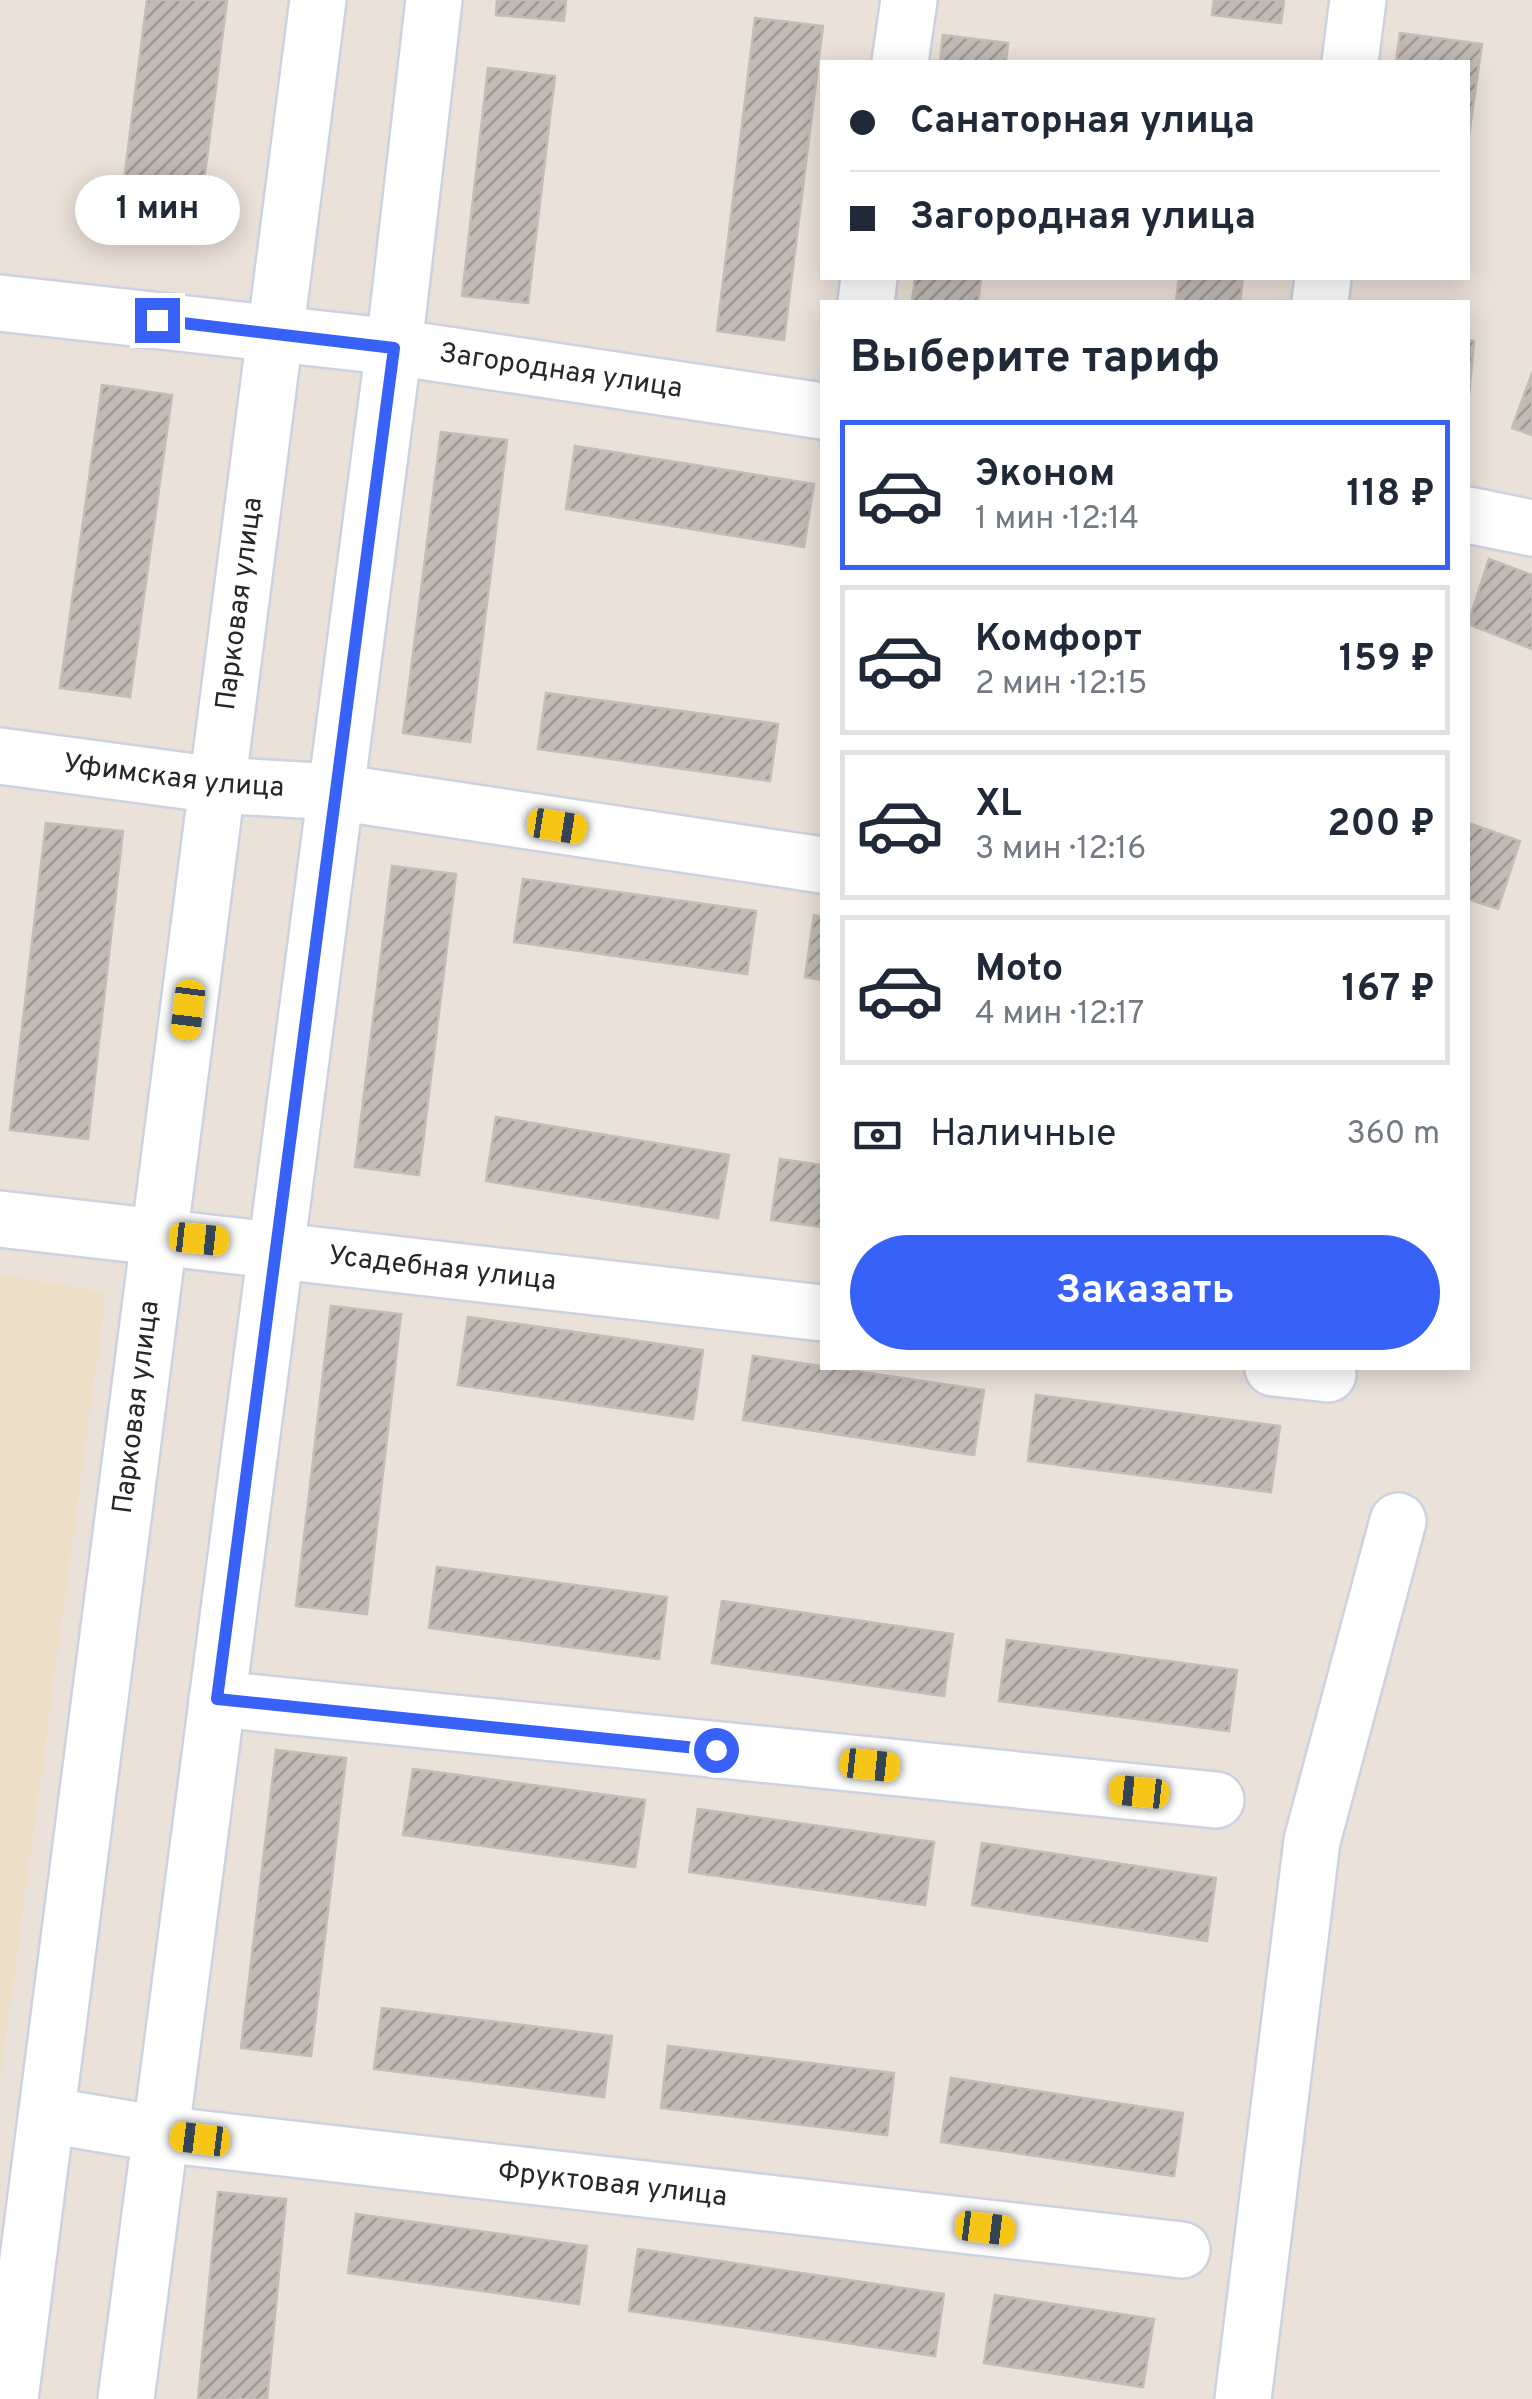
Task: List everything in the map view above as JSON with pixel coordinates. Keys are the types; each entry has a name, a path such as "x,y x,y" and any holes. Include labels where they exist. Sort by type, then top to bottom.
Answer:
{"street":[{"name":"Парковая улица","path":"10,2399 318,0"},
{"path":"126,2399 394,348 434,0"},
{"path":"900,60 909,0"},
{"path":"1350,60 1358,0"},
{"name":"Загородная улица","path":"0,304 394,348 820,410"},
{"path":"1470,515 1532,528"},
{"name":"Уфимская улица","path":"0,756 216,785 336,792 820,865"},
{"name":"Усадебная улица","path":"0,1220 276,1248 820,1313"},
{"path":"1291,1370 1328,1374"},
{"path":"1242,2399 1312,1842 1398,1521"},
{"path":"217,1699 1216,1800"},
{"name":"Фруктовая улица","path":"46,2114 160,2134 1182,2250"}],"shaded area":[{"path":"0,1275 106,1292 0,2080"}],"building":[{"path":"147,0 227,0 198,229 119,219"},
{"path":"497,0 566,0 564,21 496,15"},
{"path":"1214,0 1284,0 1281,23 1212,15"},
{"path":"755,18 823,26 784,340 717,331"},
{"path":"1400,33 1482,44 1470,128 1470,60 1396,60"},
{"path":"943,35 1008,43 1006,60 940,60"},
{"path":"488,68 555,76 528,303 462,296"},
{"path":"915,280 981,280 978,300 912,300"},
{"path":"1179,280 1243,280 1240,300 1176,300"},
{"path":"1470,340 1474,341 1470,384"},
{"path":"1532,373 1532,435 1512,428"},
{"path":"102,385 172,395 130,697 60,688"},
{"path":"441,432 507,440 470,742 403,733"},
{"path":"575,446 814,484 804,547 566,509"},
{"path":"1489,559 1532,575 1532,649 1470,625"},
{"path":"546,693 778,724 770,781 538,749"},
{"path":"46,823 123,831 88,1139 10,1130"},
{"path":"1470,824 1520,841 1498,909 1470,900"},
{"path":"392,866 456,874 419,1175 355,1167"},
{"path":"523,879 756,911 747,974 514,942"},
{"path":"814,915 820,916 820,980 805,977"},
{"path":"496,1117 729,1155 718,1218 486,1181"},
{"path":"780,1159 820,1165 820,1227 771,1220"},
{"path":"331,1306 401,1314 367,1614 296,1606"},
{"path":"468,1317 703,1350 693,1419 458,1385"},
{"path":"753,1356 820,1366 820,1370 848,1370 984,1390 974,1455 743,1420"},
{"path":"1036,1395 1280,1426 1271,1492 1028,1461"},
{"path":"437,1567 667,1597 659,1659 429,1628"},
{"path":"722,1601 953,1634 944,1696 712,1663"},
{"path":"1007,1640 1237,1670 1229,1731 999,1701"},
{"path":"276,1750 346,1758 311,2056 241,2048"},
{"path":"413,1769 645,1800 635,1867 403,1835"},
{"path":"698,1809 934,1842 925,1905 689,1872"},
{"path":"982,1843 1216,1878 1207,1941 972,1905"},
{"path":"382,2008 612,2036 604,2097 374,2069"},
{"path":"668,2046 894,2073 887,2135 661,2108"},
{"path":"951,2078 1183,2113 1174,2176 941,2142"},
{"path":"218,2192 286,2199 267,2399 198,2399"},
{"path":"356,2214 587,2246 579,2304 348,2273"},
{"path":"638,2249 944,2294 935,2356 629,2311"},
{"path":"995,2295 1154,2319 1143,2387 984,2363"}],"route":[{"path":"157,320 394,348 217,1699 716,1750"}]}
